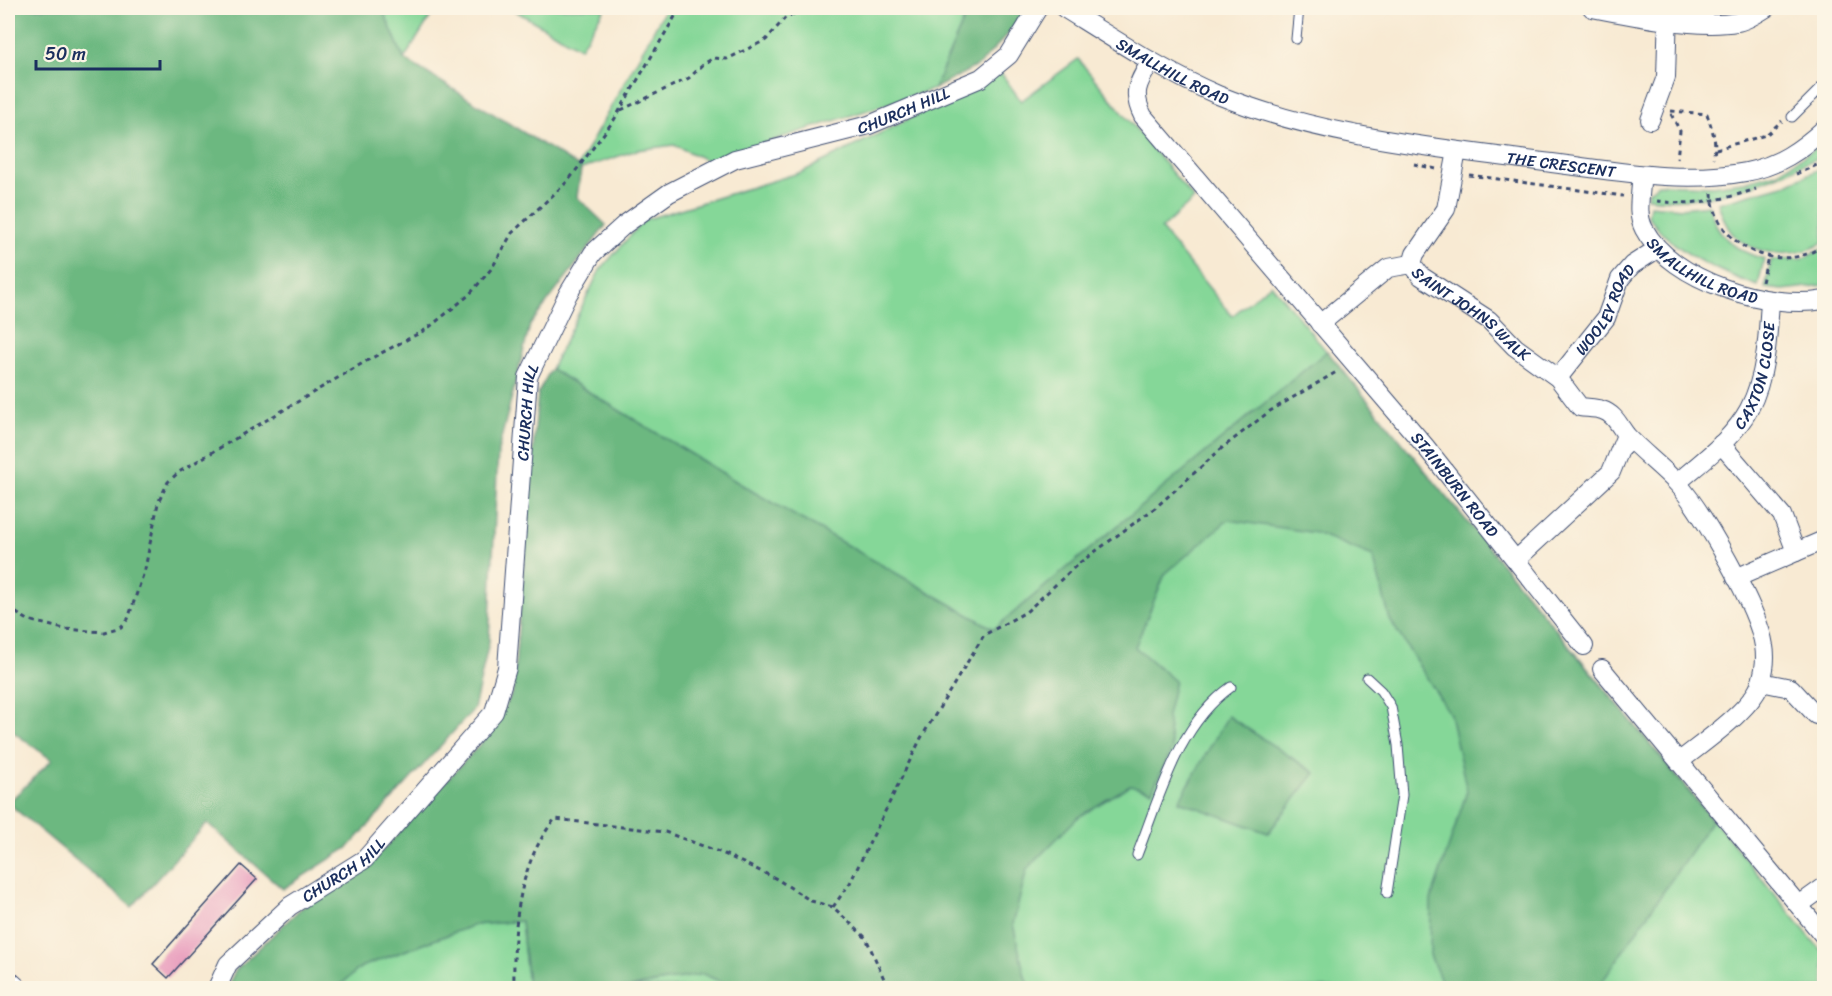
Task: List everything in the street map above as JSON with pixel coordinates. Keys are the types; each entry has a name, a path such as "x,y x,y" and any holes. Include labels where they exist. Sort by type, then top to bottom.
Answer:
{"street":[{"name":"CHURCH HILL","path":"217,988 228,964 290,906 365,859 494,712 507,668 528,377 568,294 593,253 624,225 669,192 735,159 869,125 981,78 1009,55 1038,8"},
{"name":"SMALLHILL ROAD","path":"1064,8 1151,61 1217,94 1288,120"},
{"path":"1592,8 1635,16 1668,13 1703,24 1738,22 1766,8"},
{"path":"1650,120 1666,77 1668,13"},
{"name":"STAINBURN ROAD","path":"1151,61 1139,82 1135,100 1143,116 1425,446 1584,646"},
{"name":"THE CRESCENT","path":"1288,120 1388,141 1457,151 1641,175 1675,176 1746,172 1779,163 1824,129"},
{"name":"SAINT JOHNS WALK","path":"1457,151 1446,209 1414,254 1413,264 1421,276 1490,320 1515,347 1558,378 1580,407 1603,410 1614,417 1626,435 1677,483 1694,505 1736,578 1758,625 1764,647 1761,682 1757,693 1745,706 1680,761"},
{"name":"SMALLHILL ROAD","path":"1641,175 1639,198 1643,227 1657,249 1715,284 1760,299 1766,293 1796,302 1824,300"},
{"name":"WOOLEY ROAD","path":"1558,378 1606,318 1620,279 1632,265 1657,249"},
{"path":"1320,324 1388,268 1413,264"},
{"name":"CAXTON CLOSE","path":"1677,483 1721,444 1748,410 1756,392 1767,344 1766,293"},
{"path":"1516,560 1611,472 1626,435"},
{"path":"1721,444 1782,515 1796,552"},
{"path":"1736,578 1824,540"},
{"path":"1602,669 1824,936"},
{"path":"1761,682 1791,688 1816,715 1824,712"},
{"path":"1799,905 1824,886"},
{"path":"8,979 18,988"}],"lane":[{"path":"1296,39 1299,8"},
{"path":"1792,117 1824,85"},
{"path":"1367,678 1381,691 1391,707 1398,745 1402,795 1387,893"},
{"path":"1137,855 1166,781 1186,738 1212,701 1232,687"}],"path":[{"path":"8,608 28,620 64,629 104,632 121,627 128,619 145,569 158,503 168,482 179,472 435,322 469,295 492,268 512,233 568,181 620,111 680,8"},
{"path":"620,111 689,78 714,58 727,59 766,40 786,17 813,8"},
{"path":"1669,111 1707,114 1716,149 1713,158"},
{"path":"1716,149 1766,135 1785,119 1792,117"},
{"path":"1676,164 1680,131"},
{"path":"1790,177 1824,161"},
{"path":"1407,162 1453,173 1675,204 1713,200 1762,187"},
{"path":"1713,200 1720,222 1728,236 1739,245 1768,257 1800,257 1824,245"},
{"path":"1766,293 1768,257"},
{"path":"833,907 850,883 921,738 984,635 1026,612 1078,564 1155,508 1221,448 1270,411 1353,363"},
{"path":"514,988 517,921 527,866 544,832 555,819 665,832 722,853 777,879 811,901 833,907 866,938 888,988"}],"green space":[{"path":"8,8 382,8 404,59 578,166 581,169 577,197 606,225 530,325 498,451 489,642 474,709 349,847 283,889 207,823 132,907 8,803 52,760 8,728"},
{"path":"382,8 436,8 404,59"},
{"path":"510,8 605,8 580,48"},
{"path":"666,8 969,8 934,89 708,161 674,145 637,150 581,169 578,166"},
{"path":"969,8 1026,8 1023,18 979,65 934,89"},
{"path":"1078,59 1194,199 1161,229 1232,316 1271,284 1824,954 1824,988 975,988 752,491 551,369 600,270 644,220 802,172 1001,73 1021,101"},
{"path":"1824,143 1824,155 1738,190 1695,198 1672,200 1647,198 1648,192 1658,184 1712,186 1744,182 1777,173"},
{"path":"1824,167 1824,241 1803,251 1777,253 1752,247 1732,233 1718,203 1787,184"},
{"path":"1650,205 1682,208 1709,205 1716,225 1728,241 1744,252 1764,259 1758,286 1712,267 1683,250 1670,240 1648,216"},
{"path":"1824,248 1824,285 1783,290 1765,288 1771,260 1802,259"},
{"path":"1327,351 1712,820 1598,988 1444,988 1430,955 1431,900 1467,791 1450,714 1390,620 1373,556 1316,533 1228,520 1165,574 1135,647 1175,681 1167,716 1172,749 1152,791 1130,785 1077,818 1027,869 1013,924 1025,977 1032,988 736,988 703,974 628,988 562,988 528,985 521,921 474,925 361,967 337,988 227,988 235,971 299,910 384,849 493,730 513,691 538,393 551,369 752,491 994,629"},
{"path":"1228,716 1315,773 1268,833 1179,801"},
{"path":"521,921 528,985 562,988 337,988 361,967 474,925"},
{"path":"703,974 736,988 628,988"}],"building":[{"path":"241,865 257,879 168,978 153,964"}]}
